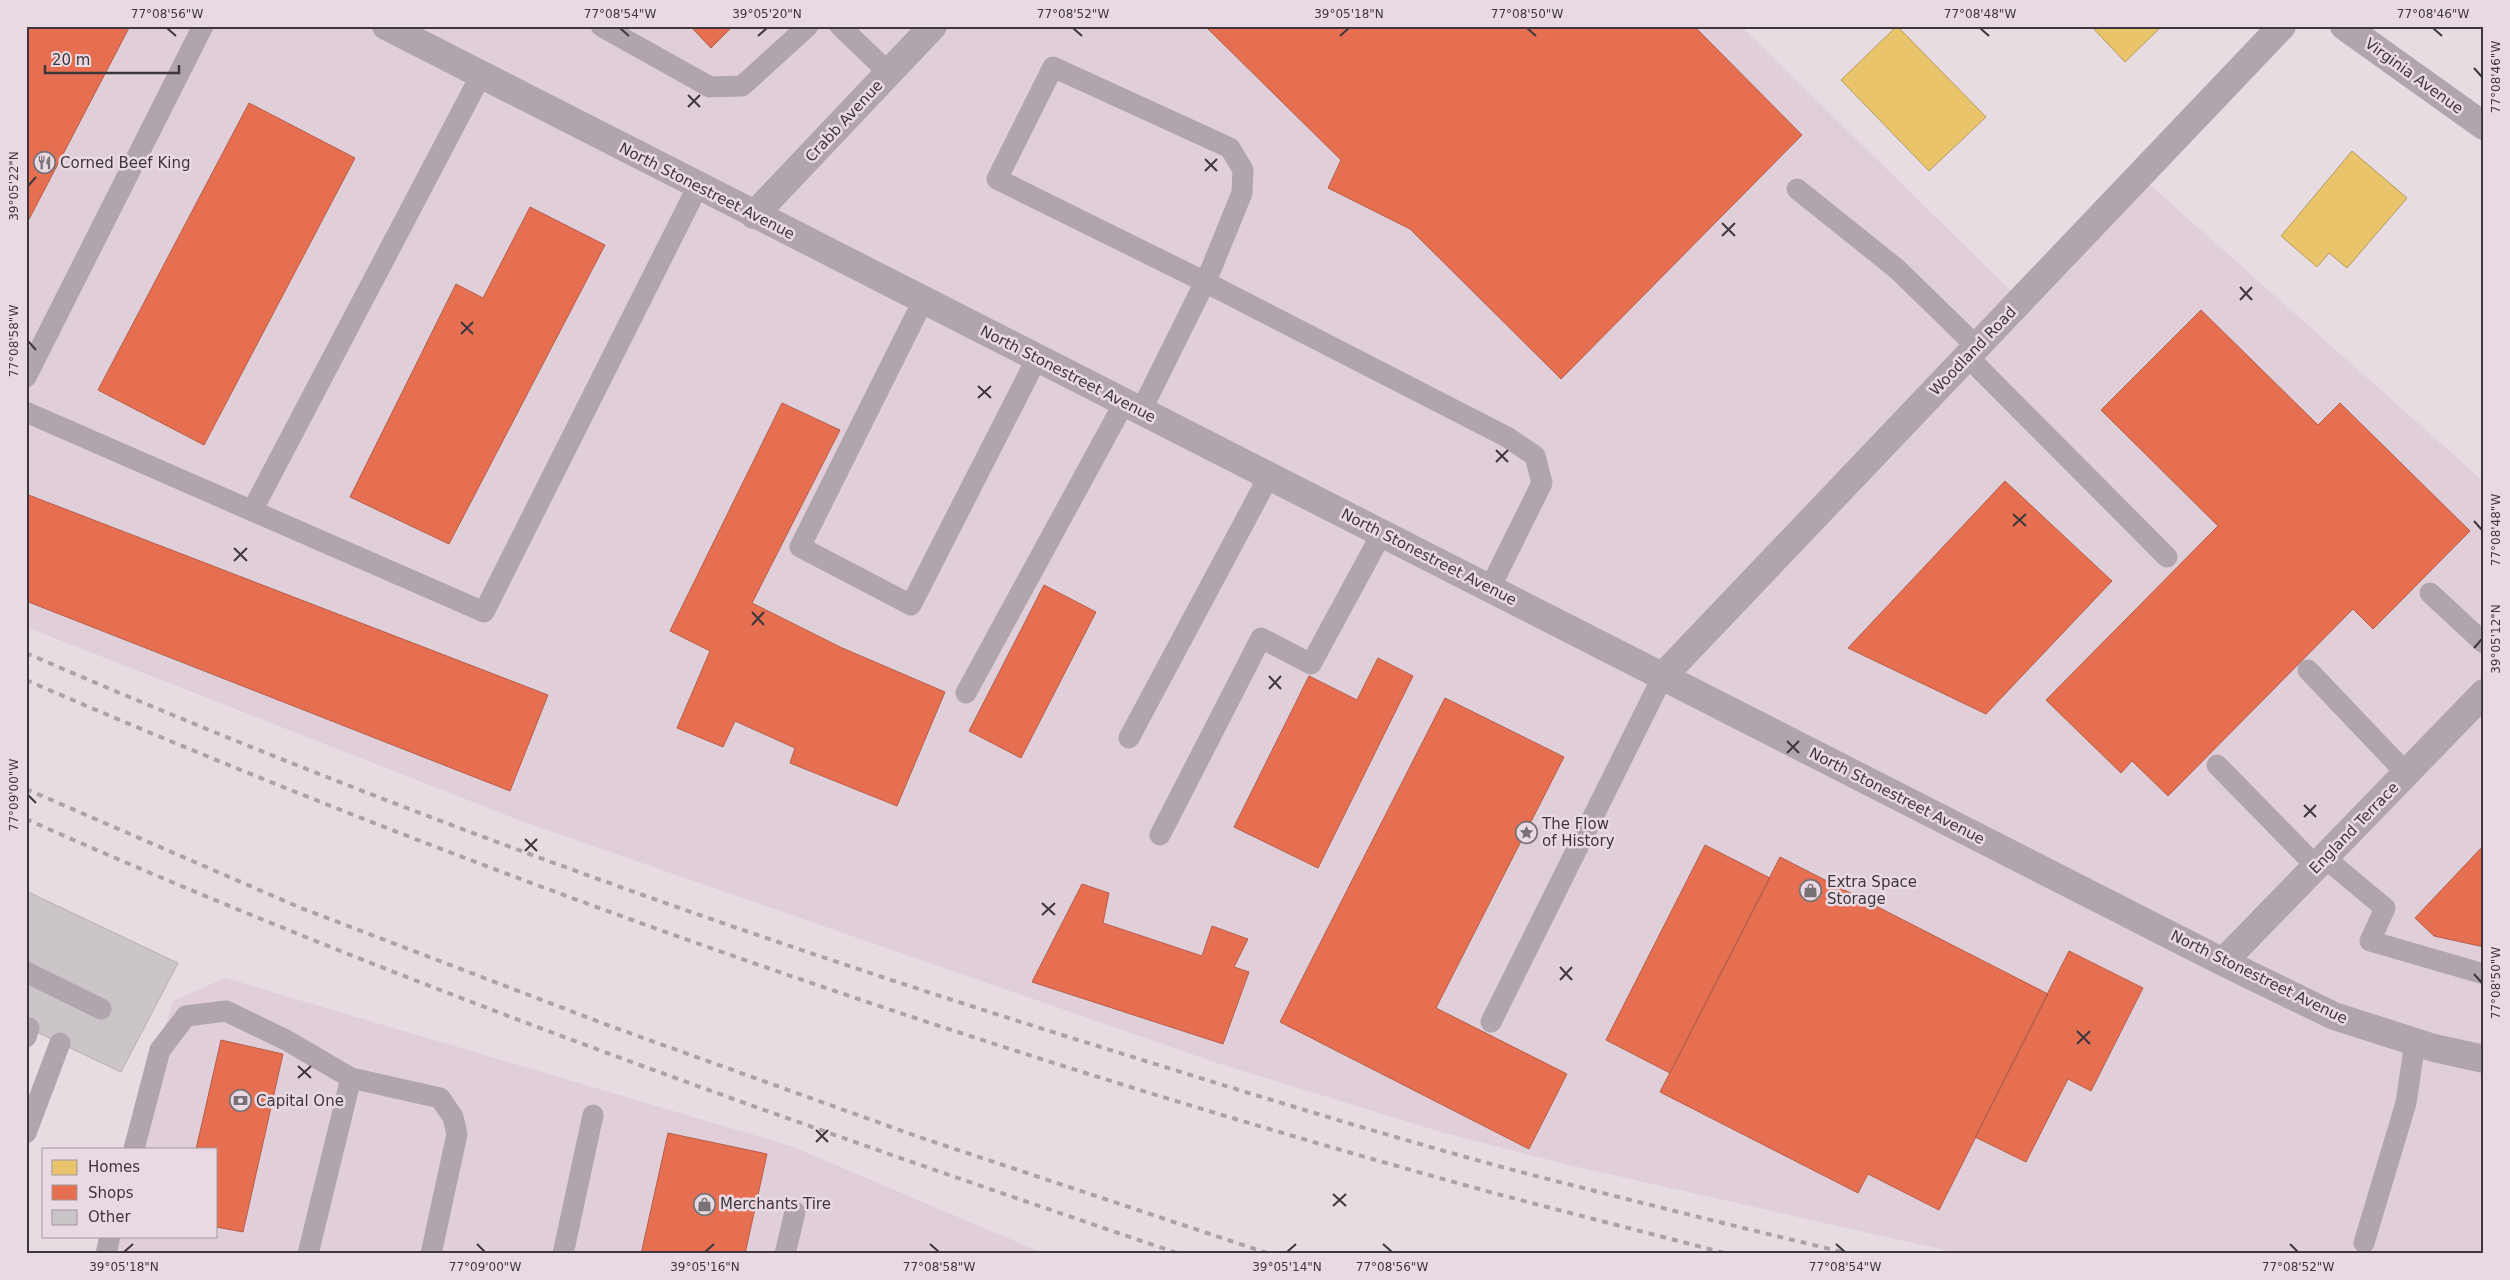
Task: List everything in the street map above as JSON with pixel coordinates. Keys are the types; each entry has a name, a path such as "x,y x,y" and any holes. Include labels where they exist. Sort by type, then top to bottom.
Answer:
{"street":[{"name":"North Stonestreet Avenue","path":"386,26 2223,962 2334,1016 2415,1042 2484,1059"},
{"name":"Crabb Avenue","path":"754,215 934,26"},
{"name":"Woodland Road","path":"1663,676 2282,26"},
{"name":"Virginia Avenue","path":"2344,26 2484,126"},
{"name":"England Terrace","path":"2223,962 2484,693"}],"lane":[{"path":"26,377 203,26"},
{"path":"601,26 710,87 742,86 808,26"},
{"path":"840,26 889,73"},
{"path":"966,693 1205,282 1242,193 1243,170 1230,148 1053,68 997,179 1205,282 1507,437 1535,456 1542,483 1490,588"},
{"path":"252,510 481,75"},
{"path":"26,412 484,612 698,186"},
{"path":"1797,189 1897,269 1972,352 2167,557"},
{"path":"923,301 800,547 911,605 1037,358"},
{"path":"1129,738 1269,476"},
{"path":"1160,834 1261,638 1311,664 1382,533"},
{"path":"2430,593 2484,643"},
{"path":"2308,670 2406,773"},
{"path":"1491,1022 1663,676"},
{"path":"2217,765 2321,862 2386,908 2370,942 2484,974"},
{"path":"26,972 101,1009"},
{"path":"134,1148 160,1050 186,1016 226,1011 286,1040 351,1078 440,1098 454,1117 457,1134 431,1254"},
{"path":"2364,1243 2406,1103 2415,1042"},
{"path":"26,1133 60,1043"},
{"path":"308,1254 351,1078"},
{"path":"563,1254 593,1116"},
{"path":"785,1254 795,1212"},
{"path":"106,1254 110,1238"}],"shaded area":[{"path":"26,26 1741,26 2021,301 2140,176 2484,482 2484,1254 1962,1254 1573,1166 1444,1133 1217,1063 524,822 26,627"},
{"path":"225,978 791,1146 1045,1254 95,1254 100,1238 218,1238 218,1148 127,1148 173,1001"}],"building: Homes":[{"path":"1897,26 1986,117 1929,171 1841,80"},
{"path":"2091,26 2162,26 2125,62"},
{"path":"2352,151 2407,198 2347,268 2329,253 2317,267 2281,236"}],"building: Shops":[{"path":"26,26 130,26 26,225"},
{"path":"690,26 733,26 711,48"},
{"path":"1205,26 1694,26 1802,135 1561,379 1410,229 1328,188 1341,160"},
{"path":"249,103 355,158 204,445 98,390"},
{"path":"530,207 605,245 449,544 350,497 456,284 483,298"},
{"path":"2201,310 2318,425 2340,403 2470,531 2373,629 2353,609 2168,796 2132,761 2121,773 2046,700 2218,526 2101,410"},
{"path":"782,403 840,430 752,603 840,647 945,692 897,806 790,763 795,748 735,721 723,747 677,728 710,651 670,631"},
{"path":"2005,481 2112,581 1986,714 1848,648"},
{"path":"26,494 548,695 510,791 26,601"},
{"path":"1044,585 1096,612 1021,758 969,731"},
{"path":"1378,658 1413,676 1318,868 1234,827 1309,676 1357,700"},
{"path":"1445,698 1564,757 1436,1008 1567,1074 1529,1149 1280,1022"},
{"path":"1705,845 1770,878 1670,1073 1606,1040"},
{"path":"2484,845 2484,947 2434,936 2415,918"},
{"path":"1780,857 2048,994 1939,1210 1868,1174 1858,1193 1660,1092"},
{"path":"1082,884 1109,893 1103,923 1202,956 1212,926 1248,939 1234,967 1249,972 1223,1044 1032,982"},
{"path":"2069,951 2143,988 2091,1091 2068,1079 2026,1162 1975,1137"},
{"name":"Capital One","path":"221,1040 283,1054 243,1232 218,1227 218,1148 196,1148"},
{"name":"Merchants Tire","path":"668,1133 767,1154 745,1254 641,1254"}],"building: Other":[{"path":"26,891 178,963 121,1072 26,1027"}],"railway":[{"path":"26,653 280,759 409,809 667,904 797,949 1229,1087 1456,1154 1597,1192 1851,1254"},
{"path":"26,680 206,756 387,828 570,897 754,963 940,1026 1126,1086 1313,1142 1501,1195 1728,1254"},
{"path":"26,789 301,908 610,1026 919,1137 1270,1254"},
{"path":"26,819 310,939 598,1050 888,1154 1180,1254"}],"place":[{"name":"Corned Beef King","path":"44,163"},
{"name":"The Flow of History","path":"1526,833"},
{"name":"Extra Space Storage","path":"1811,891"},
{"name":"Capital One","path":"240,1101"},
{"name":"Merchants Tire","path":"704,1204"}]}
